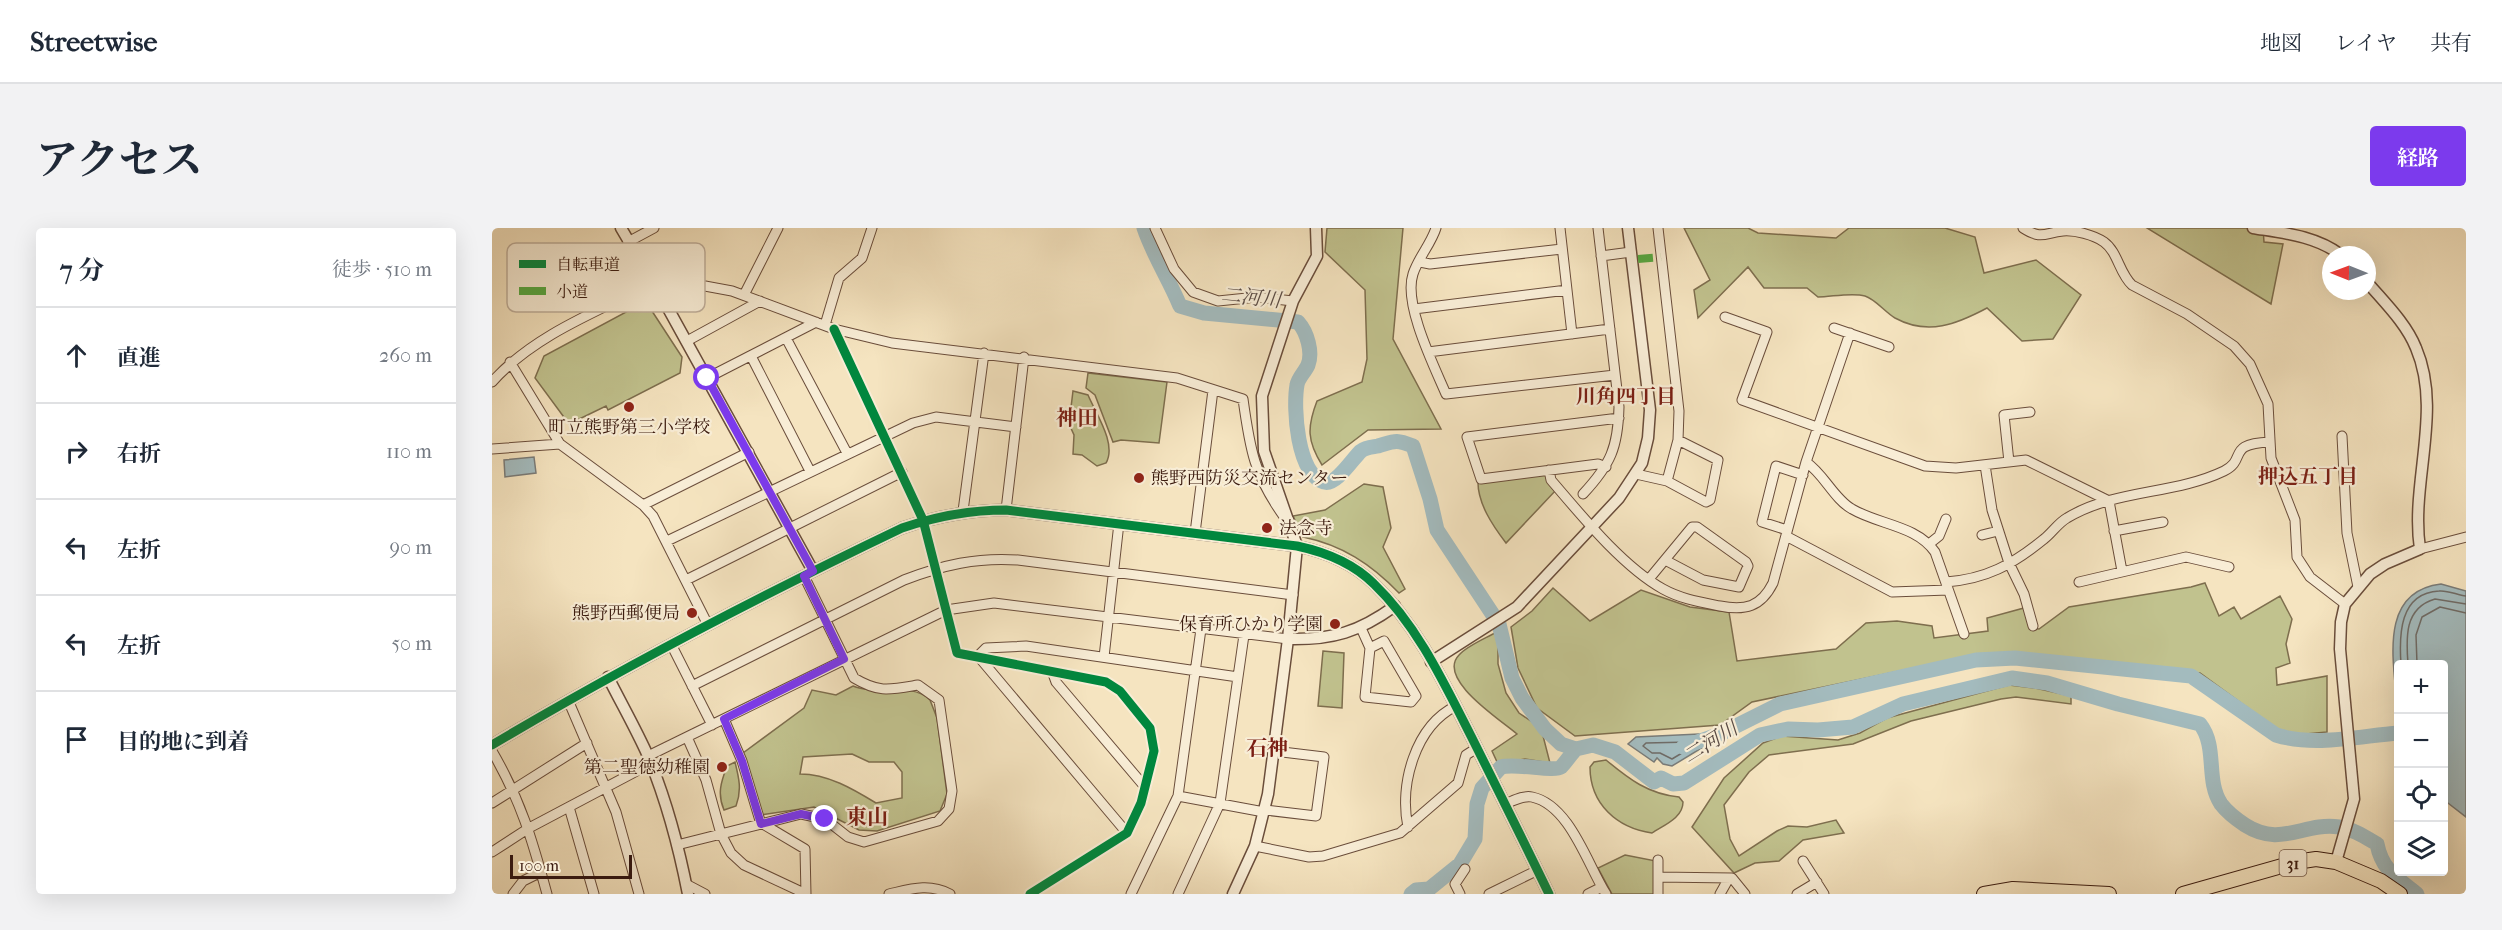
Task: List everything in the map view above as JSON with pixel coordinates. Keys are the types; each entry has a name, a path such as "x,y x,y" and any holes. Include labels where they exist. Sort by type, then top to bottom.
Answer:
{"main road":[{"name":"31","path":"2183,894 2296,862 2338,858 2400,894"},
{"path":"1984,894 2021,892 2109,894"}],"street":[{"path":"621,228 628,242 654,228"},
{"path":"744,295 778,228"},
{"path":"872,228 862,258 839,279 825,325 902,472 923,520 957,653 1106,682 1120,691 1150,728 1154,751 1145,787 1127,833 1030,894"},
{"path":"1155,228 1174,269 1193,292 1218,301 1257,297 1292,306"},
{"path":"1436,228 1412,275 1414,309 1428,352 1446,394 1615,375"},
{"path":"1560,228 1572,334"},
{"path":"1583,494 1606,467 1615,451 1620,429 1598,228"},
{"path":"1431,662 1508,614 1531,594 1619,498 1635,474 1648,438 1650,410 1628,228"},
{"path":"1658,228 1679,411 1678,440 1666,481"},
{"path":"2023,228 2041,236 2072,232 2104,242 2112,249 2125,279 2132,285 2187,314 2234,346 2250,364 2268,404 2274,470 2295,520 2297,557 2310,576 2345,604"},
{"path":"2253,228 2303,237 2327,246"},
{"path":"1233,894 1255,846 1264,811 1274,752 1297,546 1286,520 1267,460 1262,396 1284,338 1292,306 1317,256 1313,230"},
{"path":"1420,262 1430,264 1562,249"},
{"path":"1601,256 1631,252"},
{"path":"705,286 744,295 825,325 892,343 1024,357 1176,378 1243,399 1251,456 1265,490 1286,520"},
{"path":"1414,309 1567,290"},
{"path":"2376,293 2401,322 2416,346 2423,367 2426,411 2416,525 2420,549"},
{"path":"687,341 760,301"},
{"path":"492,382 510,362 595,312"},
{"path":"670,312 790,528 825,620 854,678 869,688 883,691 918,686 939,700 952,791 949,809 938,821 864,842 848,837 825,819 801,814 677,845"},
{"path":"1725,317 1767,332 1742,400 1925,466 1956,468 2026,460 2109,501"},
{"path":"707,378 786,338 825,325"},
{"path":"1834,328 1889,347"},
{"path":"1428,352 1610,329"},
{"path":"1549,470 1551,480 1592,528 1649,579 1682,598 1735,609 1758,604 1767,595 1817,427 1850,333"},
{"path":"786,338 847,453"},
{"path":"963,511 984,353"},
{"path":"751,356 810,471"},
{"path":"1006,510 1024,357"},
{"path":"510,362 560,444 644,505 653,516 708,625"},
{"path":"1195,532 1213,390"},
{"path":"2009,462 2004,415 2030,412"},
{"path":"667,541 883,436 936,417 1016,427"},
{"path":"1606,467 1598,464 1481,479 1467,437 1619,418"},
{"path":"2342,436 2347,532 2358,587"},
{"path":"1635,474 1666,481 1706,502 1710,500 1718,460 1678,440"},
{"path":"1803,475 1776,466 1762,522 1892,592 1947,586 1981,578 2038,544 2067,518 2109,501 2190,484 2227,469 2242,447 2249,443 2270,442"},
{"path":"492,449 560,444"},
{"path":"644,505 749,452"},
{"path":"1806,462 1850,509 1919,536 1929,544 1935,552 1964,634"},
{"path":"1986,465 1992,510 1998,531 2009,563 2024,594 2033,626"},
{"path":"686,580 902,472"},
{"path":"2109,501 2122,571"},
{"path":"492,745 608,677 671,644 808,574 923,520 963,511 1006,510 1297,546 1318,551 1342,562 1372,582 1395,606 1456,706 1549,894"},
{"path":"1929,544 1939,536 1946,519"},
{"path":"2114,531 2163,522"},
{"path":"1104,657 1119,523"},
{"path":"1649,579 1692,527 1697,527 1746,561 1748,566 1739,586 1702,579 1665,560"},
{"path":"1983,535 1998,531"},
{"path":"2338,858 2353,806 2340,649 2341,622 2345,604 2358,587 2385,564 2420,549 2466,537"},
{"path":"2079,582 2186,557 2229,567"},
{"path":"692,686 904,580 936,567 973,560 999,559 1293,594"},
{"path":"492,852 529,828 607,787 687,737 946,610 994,603 1288,639 1331,638 1361,627 1395,606"},
{"path":"1361,627 1370,648 1365,697 1411,702 1416,696 1384,641 1370,648"},
{"path":"1131,894 1178,796 1201,629"},
{"path":"1178,894 1220,803 1244,635"},
{"path":"671,644 712,725"},
{"path":"978,656 986,648 1026,646 1238,677"},
{"path":"978,656 1127,833"},
{"path":"1052,671 1056,682 1145,787"},
{"path":"608,677 649,760 677,845 687,889 705,894"},
{"path":"568,700 607,787 633,866 639,894"},
{"path":"1408,827 1407,786 1411,760 1446,711 1456,706"},
{"path":"687,737 706,780 722,834 731,853 744,865 806,894 805,849 762,824 742,761 724,719"},
{"path":"492,803 587,743"},
{"path":"1255,846 1309,857 1323,856 1387,839 1408,827 1458,783 1467,755 1477,748"},
{"path":"492,751 514,789 529,828 547,894"},
{"path":"1178,796 1264,811 1317,816 1324,758 1274,752"},
{"path":"1505,804 1534,797 1557,813 1578,839 1604,891 1588,894"},
{"path":"569,807 594,894"},
{"path":"1658,860 1658,894"},
{"path":"1803,861 1824,894"},
{"path":"1460,894 1455,884 1465,869"},
{"path":"1489,894 1538,870"},
{"path":"513,894 523,881 541,872"},
{"path":"1658,877 1732,878 1746,894"},
{"path":"1720,894 1729,878"},
{"path":"1797,894 1817,882"},
{"path":"889,894 922,886 938,888 950,894"}],"green space":[{"path":"1327,228 1403,228 1393,339 1441,429 1368,430 1322,465 1313,449 1310,434 1311,419 1317,401 1362,382 1367,359 1365,290 1325,252"},
{"path":"1684,228 1748,228 1758,233 1836,238 1849,228 1945,228 1975,237 1984,273 2036,260 2081,295 2053,339 2022,341 1987,308 1965,319 1942,326 1919,326 1895,318 1865,296 1818,297 1807,288 1764,288 1748,267 1698,318 1694,290 1710,280"},
{"path":"2147,228 2263,228 2264,242 2283,244 2271,304"},
{"path":"626,312 653,312 682,357 680,373 608,410 606,406 569,424 535,378 544,356"},
{"path":"1088,373 1167,382 1159,443 1121,440 1113,442 1095,395 1086,388"},
{"path":"1073,391 1088,395 1100,420 1109,447 1106,463 1097,466 1082,455 1073,454 1074,435 1069,424"},
{"path":"1548,472 1557,489 1506,543 1483,506 1478,480"},
{"path":"1364,484 1383,487 1391,528 1383,547 1405,589 1399,593 1378,573 1355,557 1331,545 1303,537 1293,516 1325,510"},
{"path":"2205,583 2219,616 2234,607 2241,619 2280,596 2292,619 2286,644 2290,663 2276,668 2277,685 2327,676 2327,732 2295,735 2278,730 2200,673 2003,653 1962,658 1752,702 1720,725 1575,736 1537,708 1518,668 1511,627 1532,611 1553,588 1590,621 1641,590 1690,607 1729,612 1737,661 1836,649 1866,623 1897,621 1932,626 1934,638 1988,631 1987,618 2024,608 2031,628 2039,629 2069,607"},
{"path":"1495,633 1498,635 1498,664 1506,693 1519,713 1541,728 1550,763 1525,759 1498,764 1492,751 1517,734 1473,698 1456,676 1454,665 1459,655"},
{"path":"1323,651 1344,653 1342,708 1318,706"},
{"path":"2009,685 2071,696 2071,704 2016,697 2001,699 1911,721 1853,744 1769,755 1749,772 1724,805 1730,839 1739,856 1788,826 1807,827 1836,820 1844,833 1803,840 1779,861 1755,863 1734,873 1692,827 1724,778 1763,743 1782,736 1838,740 1860,733 1887,718"},
{"path":"853,686 872,690 913,691 930,700 937,718 947,794 940,811 877,831 859,830 814,807 760,815 743,753 804,708 812,690 836,695","holes":["852,754 869,762 894,762 902,772 902,798 876,803 830,779 800,774 803,757"]},
{"path":"1606,760 1648,789 1679,797 1683,802 1680,812 1672,821 1652,833 1617,820 1600,803 1591,780 1590,767 1594,762"},
{"path":"735,762 739,784 738,800 736,806 724,810 720,793 722,783 727,766"},
{"path":"1625,855 1656,861 1656,894 1612,894 1598,868"}],"water":[{"path":"534,457 536,473 505,477 504,460"},
{"path":"2441,584 2466,591 2466,817 2448,803 2448,660 2394,660 2394,669 2393,657 2394,636 2397,617 2406,602 2420,590"},
{"path":"1699,734 1705,746 1672,766 1663,764 1657,758 1654,762 1628,744 1636,737"}],"waterway":[{"name":"二河川","path":"1144,228 1180,306 1204,313 1298,322 1301,326 1310,354 1308,365 1297,385 1297,424 1303,454 1308,467 1315,476 1324,482 1334,480 1361,451 1367,448 1395,442 1413,446 1437,530 1499,624 1512,678 1522,698 1545,729 1561,744 1576,749 1593,745 1615,752 1654,782 1661,778 1673,784 1684,783 1760,735 1788,729 1818,730 1853,727 1903,704 2012,678 2047,683 2118,704 2200,724 2209,743 2216,795 2223,807 2235,818 2258,831 2270,834 2292,833 2326,826 2354,831 2377,844 2387,867 2417,894"},
{"path":"1683,747 1720,734 1780,704 1976,660 2015,658 2191,676 2276,735 2291,738 2321,740 2394,733"},
{"path":"1411,894 1416,890 1429,889 1460,864 1475,839 1477,804 1482,788 1501,767 1557,768 1561,767 1576,749"}],"marked path":[{"path":"1638,259 1661,257"}],"cycle path":[{"path":"834,329 923,520 957,653 1106,682 1120,691 1150,728 1154,751 1141,803 1127,833 1030,894"},
{"path":"492,745 592,687 746,605 902,528 928,520 953,514 1006,510 1297,546 1328,555 1357,570 1374,584 1404,618 1451,697 1549,894"}],"place":[{"name":"町立熊野第三小学校","path":"629,407"},
{"name":"熊野西防災交流センター","path":"1139,478"},
{"name":"法念寺","path":"1267,528"},
{"name":"熊野西郵便局","path":"692,613"},
{"name":"保育所ひかり学園","path":"1335,624"},
{"name":"第二聖徳幼稚園","path":"722,767"}],"district":[{"name":"川角四丁目","path":"1626,396"},
{"name":"神田","path":"1077,418"},
{"name":"押込五丁目","path":"2308,476"},
{"name":"石神","path":"1267,748"},
{"name":"東山","path":"867,817"}],"route":[{"path":"707,378 813,571 804,576 844,659 724,719 742,761 761,824 801,814 825,819"}]}
